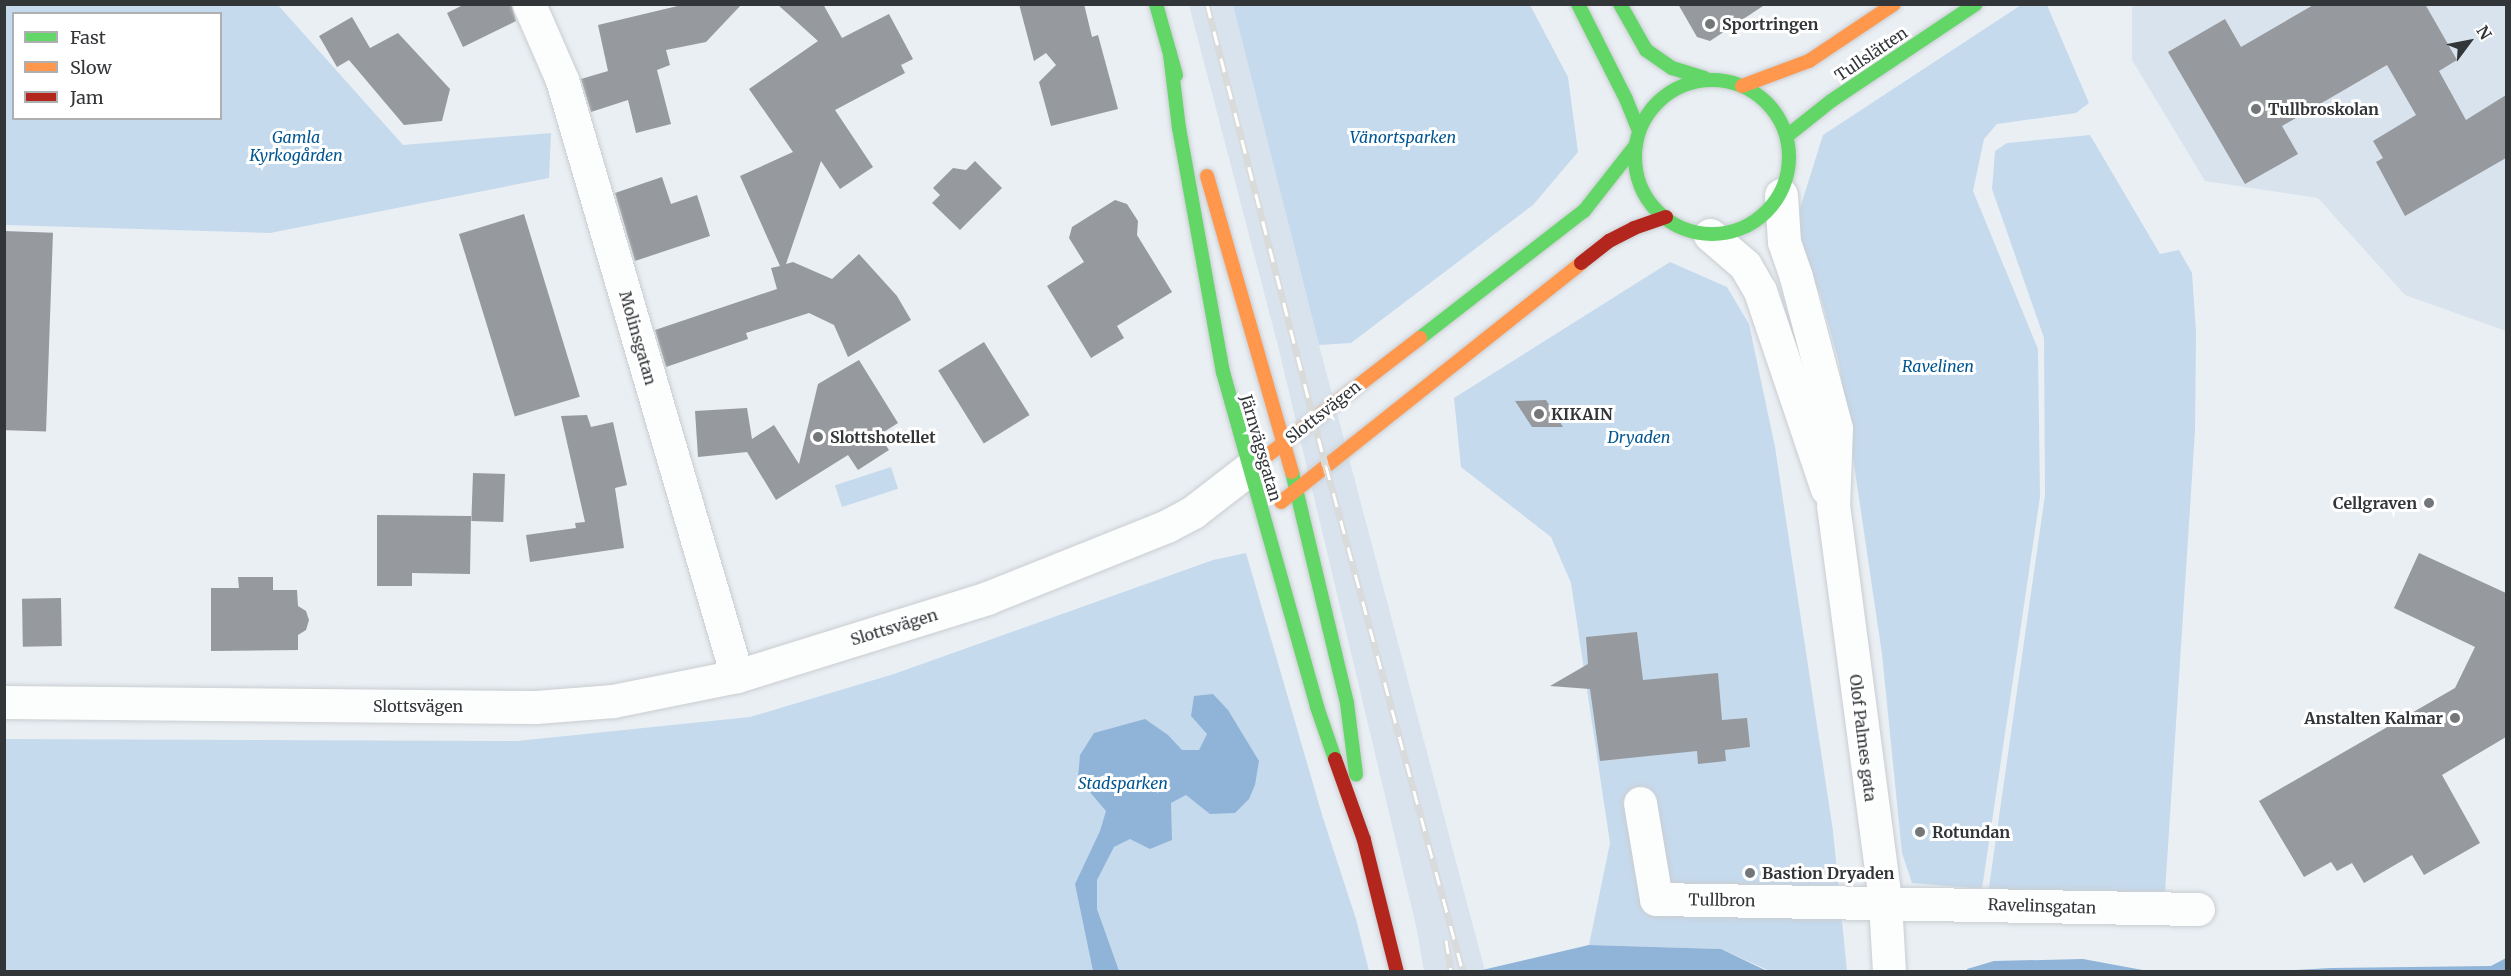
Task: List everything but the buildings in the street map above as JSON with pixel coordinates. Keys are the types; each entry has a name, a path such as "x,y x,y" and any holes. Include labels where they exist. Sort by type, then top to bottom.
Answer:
{"street":[{"name":"Molinsgatan","path":"529,4 562,80 737,676"},
{"name":"Järnvägsgatan","path":"1156,4 1197,144"},
{"path":"1578,4 1626,99 1638,129"},
{"path":"1620,4 1646,50 1672,68 1742,86 1770,106 1787,136 1790,168 1781,195 1758,220 1734,231 1710,235 1690,232 1658,211 1641,185 1636,145 1638,129 1652,109 1676,88 1705,78"},
{"name":"Tullslätten","path":"1742,86 1809,61 1894,4"},
{"name":"Tullslätten","path":"1787,136 1831,100 1976,4"},
{"name":"Järnvägsgatan","path":"1170,54 1179,128 1223,372 1317,707 1364,840 1397,972"},
{"name":"Slottsvägen","path":"4,702 536,707 613,701 737,676 987,598 1167,526 1193,513 1584,211 1636,145"},
{"name":"Järnvägsgatan","path":"1204,167 1284,442 1347,703 1364,840"},
{"name":"Olof Palmes gata","path":"1781,195 1784,242 1796,277 1836,428 1833,505 1885,902 1889,972"},
{"path":"1263,516 1405,401 1610,241 1634,228 1666,217"},
{"name":"Olof Palmes gata","path":"1710,235 1745,265 1760,291 1833,505"},
{"name":"Tullbron","path":"1640,803 1656,899 1885,902"},
{"name":"Ravelinsgatan","path":"1885,902 2198,909"}],"shaded area":[{"path":"1189,5 1233,5 1319,345 1485,971 1424,971 1416,926 1278,346"},
{"path":"2136,5 2506,5 2506,331 2405,295 2318,198 2205,181 2132,60 2132,7"}],"green space":[{"name":"Gamla Kyrkogården","path":"5,4 278,5 403,145 551,133 549,178 270,233 5,225"},
{"name":"Vänortsparken","path":"1233,5 1530,5 1568,77 1578,152 1533,205 1351,343 1319,345"},
{"name":"Ravelinen","path":"2021,5 2047,5 2089,103 2076,113 1997,124 1984,139 1973,191 2038,349 2040,497 1982,889 1912,883 1902,853 1882,654 1839,363 1820,294 1799,247 1796,221 1823,135"},
{"path":"2090,135 2160,254 2179,250 2192,273 2196,332 2195,431 2165,893 1988,894 2045,495 2044,338 1992,189 1995,151 2007,143"},
{"name":"Dryaden","path":"1670,262 1727,287 1749,324 1775,447 1833,831 1847,971 1770,971 1721,949 1589,945 1610,843 1571,583 1551,537 1461,467 1454,398"},
{"path":"891,467 898,489 842,507 835,485"},
{"name":"Stadsparken","path":"1246,553 1323,818 1356,919 1369,971 5,972 5,739 517,741 750,717 894,674 1213,560"}],"water":[{"path":"1213,694 1228,710 1259,761 1255,785 1249,799 1235,813 1210,814 1186,795 1171,803 1172,840 1150,849 1130,839 1114,847 1097,880 1097,909 1119,971 1093,971 1075,884 1100,831 1106,811 1078,778 1080,755 1094,733 1145,719 1168,735 1182,750 1199,750 1207,734 1191,716 1194,696"},
{"path":"1589,945 1721,949 1767,971 1478,971"},
{"path":"2506,958 2506,971 2279,971 2491,966"},
{"path":"2083,959 2148,971 1967,971 1967,969 1994,961"}],"railway":[{"path":"1207,4 1326,466 1463,972"},
{"path":"1446,940 1451,972"}],"traffic: fast":[{"path":"1156,4 1176,75"},
{"path":"1578,4 1626,99 1638,129"},
{"path":"1620,4 1646,50 1672,68 1705,78"},
{"path":"1787,136 1831,101 1976,4"},
{"path":"1170,54 1179,128 1223,372 1317,707 1335,759"},
{"path":"1712,80 1741,86 1755,93 1766,103 1776,114 1783,128 1789,157 1783,186 1776,200 1766,211 1755,221 1741,228 1712,234 1683,228 1669,221 1658,211 1648,200 1641,186 1635,157 1641,128 1648,114 1658,103 1669,93 1683,86 1712,80"},
{"path":"1420,338 1584,211 1636,145"},
{"path":"1292,472 1347,703 1356,774"}],"traffic: slow":[{"path":"1742,86 1809,61 1894,4"},
{"path":"1207,176 1292,472"},
{"path":"1281,502 1581,263"},
{"path":"1268,455 1420,338"}],"traffic: jam":[{"path":"1581,263 1609,241 1634,228 1666,217"},
{"path":"1335,759 1364,840 1397,972"}],"place":[{"name":"Sportringen","path":"1710,24"},
{"name":"Tullbroskolan","path":"2256,109"},
{"name":"KIKAIN","path":"1539,414"},
{"name":"Slottshotellet","path":"818,437"},
{"name":"Cellgraven","path":"2429,503"},
{"name":"Anstalten Kalmar","path":"2455,718"},
{"name":"Rotundan","path":"1920,832"},
{"name":"Bastion Dryaden","path":"1750,873"}]}
